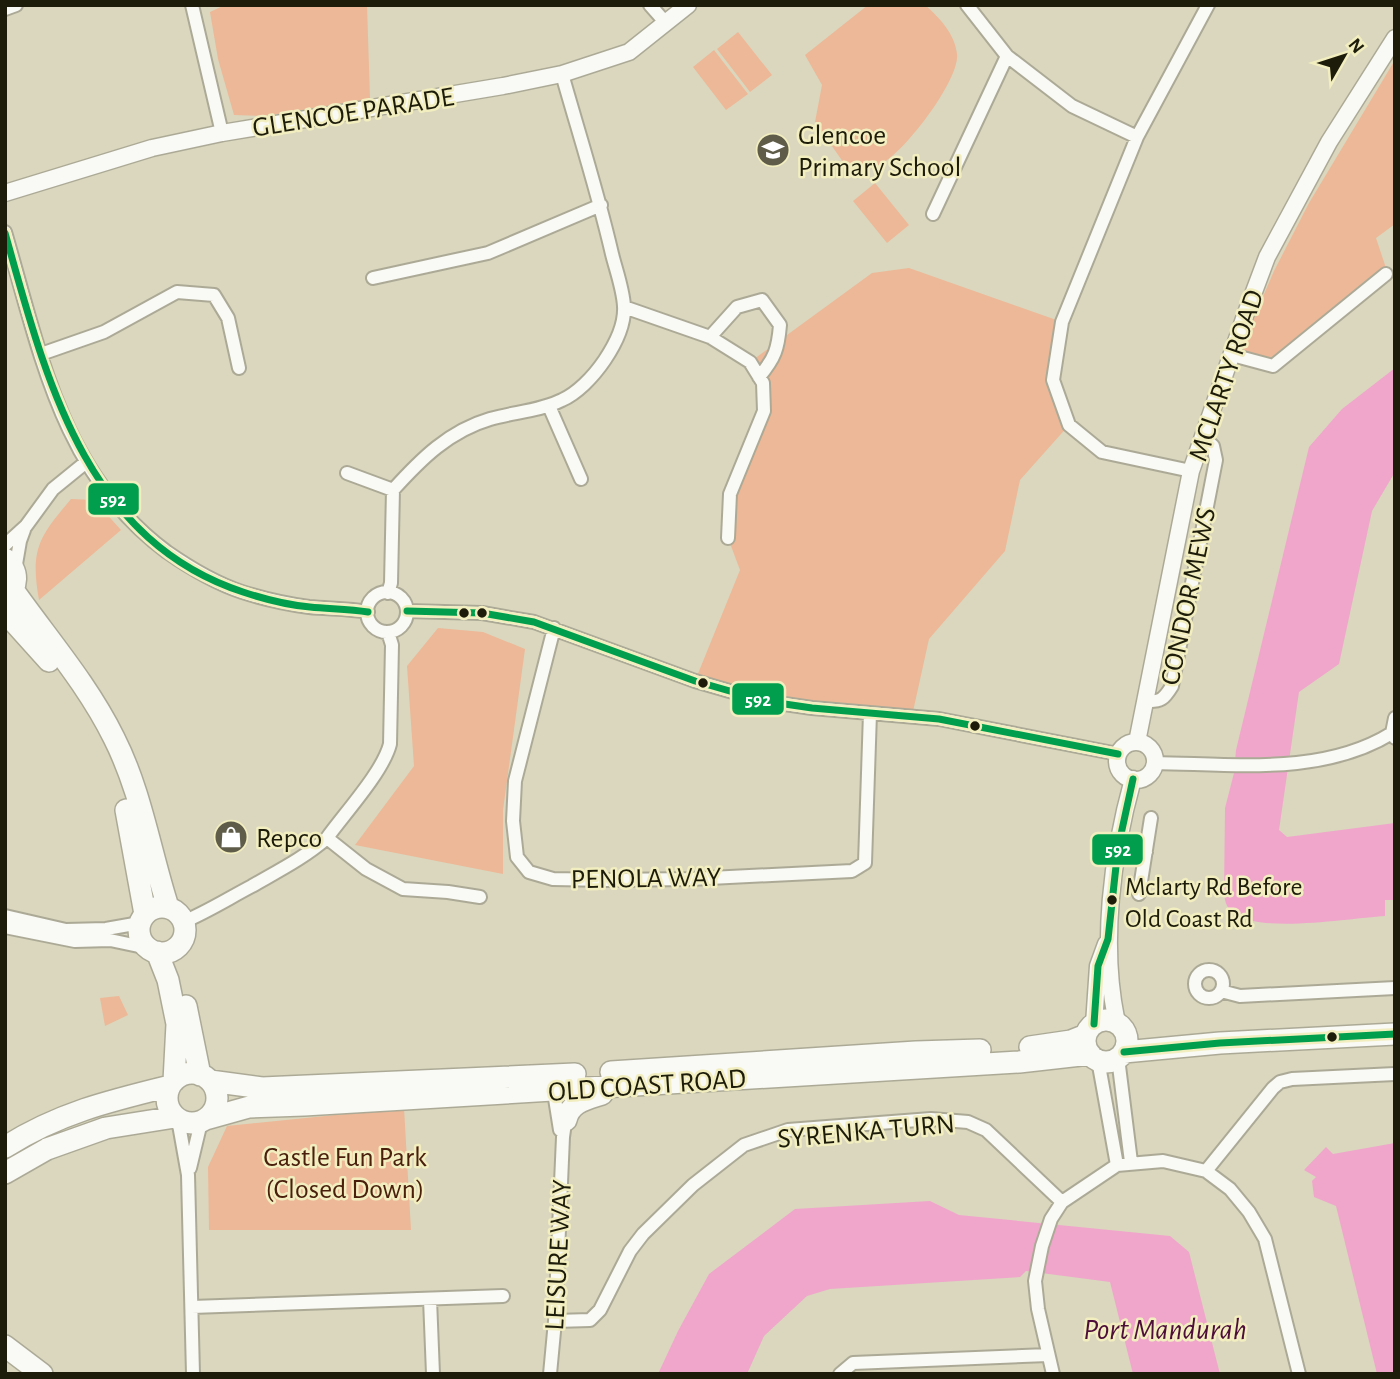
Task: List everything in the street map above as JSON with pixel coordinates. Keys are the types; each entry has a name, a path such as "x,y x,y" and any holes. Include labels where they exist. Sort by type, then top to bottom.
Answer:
{"main road":[{"path":"10,581 96,705 115,739 138,797 184,934 181,943 160,950"},
{"path":"5,612 56,670 99,736 118,780 131,826 142,918 139,932 142,941 160,950 205,1078 216,1094 211,1114 203,1120 190,1123 176,1118 106,1128 47,1149 5,1173"},
{"path":"142,918 151,909 176,915"},
{"path":"160,950 177,1024 172,1084 167,1099 176,1118"},
{"name":"OLD COAST ROAD","path":"203,1120 263,1105 304,1105 916,1052 1020,1048 1071,1041 1220,1043 1395,1034"},
{"name":"OLD COAST ROAD","path":"205,1078 262,1088 560,1082 638,1084 1019,1062 1107,1042"},
{"path":"5,1147 66,1115 97,1104 172,1084 186,1074 205,1078"},
{"path":"564,1128 568,1112 579,1102 638,1084"},
{"path":"5,1346 42,1374"}],"street":[{"path":"5,9 16,5"},
{"path":"192,5 222,132"},
{"path":"650,5 665,22"},
{"name":"GLENCOE PARADE","path":"5,193 152,148 222,132 562,74 629,52 688,5"},
{"path":"967,5 1007,56 1072,106 1137,137"},
{"path":"1191,471 1102,452 1069,425 1053,380 1062,322 1137,137 1205,6"},
{"name":"MCLARTY ROAD","path":"1137,742 1191,471 1267,257 1329,142 1395,38"},
{"path":"933,214 1007,56"},
{"path":"388,593 391,583 393,490 418,463 445,440 468,426 566,399 597,372 617,339 624,307 601,205 562,74"},
{"path":"373,278 488,253 601,205"},
{"path":"5,232 41,354 64,420 85,463 120,510 142,532 177,559 217,582 239,591 285,603 368,612"},
{"path":"1232,355 1273,366 1386,274"},
{"path":"41,354 104,332 177,292 214,295 229,318 239,368"},
{"path":"710,337 737,307 762,300 780,325 778,348 759,377"},
{"path":"624,307 710,337 750,362 763,383 764,411 730,494 728,538"},
{"path":"548,406 581,479"},
{"name":"CONDOR MEWS","path":"1146,702 1164,699 1172,686 1216,460 1213,446 1203,437"},
{"path":"5,545 26,526 53,489 85,463"},
{"path":"347,473 393,490"},
{"path":"10,581 26,526"},
{"path":"388,593 402,598 407,618 396,631 379,631 372,625 368,612 374,598 388,593"},
{"path":"407,611 482,613 554,628 735,694 800,706 972,724 1118,754"},
{"name":"PENOLA WAY","path":"554,628 517,769 513,821 517,857 529,872 553,879 690,879 852,871 865,863 870,713"},
{"path":"176,915 204,913 303,857 327,838 388,752 392,645 388,632"},
{"path":"1155,763 1290,763 1339,757 1393,736 1395,718"},
{"path":"1143,743 1152,751 1155,763 1145,777 1133,779 1119,770 1118,754 1126,745 1143,743"},
{"path":"1131,1162 1107,1042 1108,939 1118,848 1133,779"},
{"path":"1139,894 1151,818"},
{"path":"327,838 366,869 403,889 480,897"},
{"path":"1118,848 1146,852"},
{"path":"5,916 66,930 106,929 142,918"},
{"path":"5,927 75,941 110,940 160,950"},
{"path":"1108,939 1098,966 1117,1165"},
{"path":"1221,991 1240,996 1395,988"},
{"path":"1206,1171 1280,1082 1292,1079 1395,1074"},
{"name":"LEISURE WAY","path":"550,1374 564,1128 560,1082"},
{"path":"176,1118 188,1175 193,1374"},
{"name":"SYRENKA TURN","path":"555,1321 590,1320 600,1310 637,1243 693,1185 744,1144 788,1130 931,1119 968,1122 986,1130 1062,1202"},
{"path":"188,1175 203,1120"},
{"path":"1053,1374 1035,1281 1051,1219 1062,1202 1117,1165 1163,1161 1206,1171 1230,1189 1249,1212 1265,1238 1299,1374"},
{"path":"192,1307 503,1296"},
{"path":"430,1299 433,1374"},
{"path":"840,1374 853,1363 1048,1355"}],"green space":[{"path":"225,5 367,5 370,99 265,116 234,115 218,59 210,12"},
{"path":"868,5 925,5 950,33 956,47 956,66 929,115 903,146 881,164 848,169 815,122 822,85 805,55"},
{"path":"738,32 772,75 750,92 717,49"},
{"path":"714,50 748,94 726,110 693,67"},
{"path":"1395,60 1395,224 1376,238 1386,268 1273,360 1239,352 1274,271 1309,203"},
{"path":"875,183 909,225 887,243 853,201"},
{"path":"909,268 1062,322 1053,380 1069,425 1020,480 1005,551 929,639 912,716 812,708 695,681 740,570 728,538 730,494 764,411 763,383 750,362 872,273"},
{"path":"71,499 94,500 121,530 39,600 36,568 40,545 44,534"},
{"path":"438,628 483,632 525,649 503,810 503,874 355,845 414,766 407,666"},
{"path":"119,996 128,1015 105,1026 100,998"},
{"name":"Castle Fun Park (Closed Down)","path":"404,1108 411,1230 209,1230 208,1167 227,1126"}],"water":[{"path":"1395,368 1395,472 1372,511 1339,664 1299,692 1279,830 1287,837 1395,823 1395,900 1385,900 1385,916 1284,924 1246,919 1231,911 1224,894 1225,808 1234,773 1236,750 1309,447 1342,409"},
{"path":"1395,1143 1395,1374 1377,1374 1336,1206 1314,1197 1312,1181 1316,1177 1304,1170 1326,1147 1333,1154"},
{"name":"Port Mandurah","path":"930,1201 959,1215 1170,1236 1189,1252 1220,1374 1133,1374 1110,1282 1026,1271 1020,1277 830,1289 807,1296 764,1336 747,1374 658,1374 709,1274 795,1209"}],"transit line":[{"name":"592","path":"5,233 37,342 56,395 79,446 108,493 144,534 189,567 243,592 293,605 368,612"},
{"name":"592","path":"407,611 482,613 534,622 695,681 764,701 939,719 1118,754"},
{"name":"592","path":"1094,1024 1098,966 1108,939 1118,848 1133,779"},
{"name":"592","path":"1124,1052 1220,1043 1395,1034"}],"place":[{"name":"Glencoe Primary School","path":"773,150"},
{"name":"Repco","path":"231,837"},
{"name":"Mclarty Rd Before Old Coast Rd","path":"1112,900"}]}
